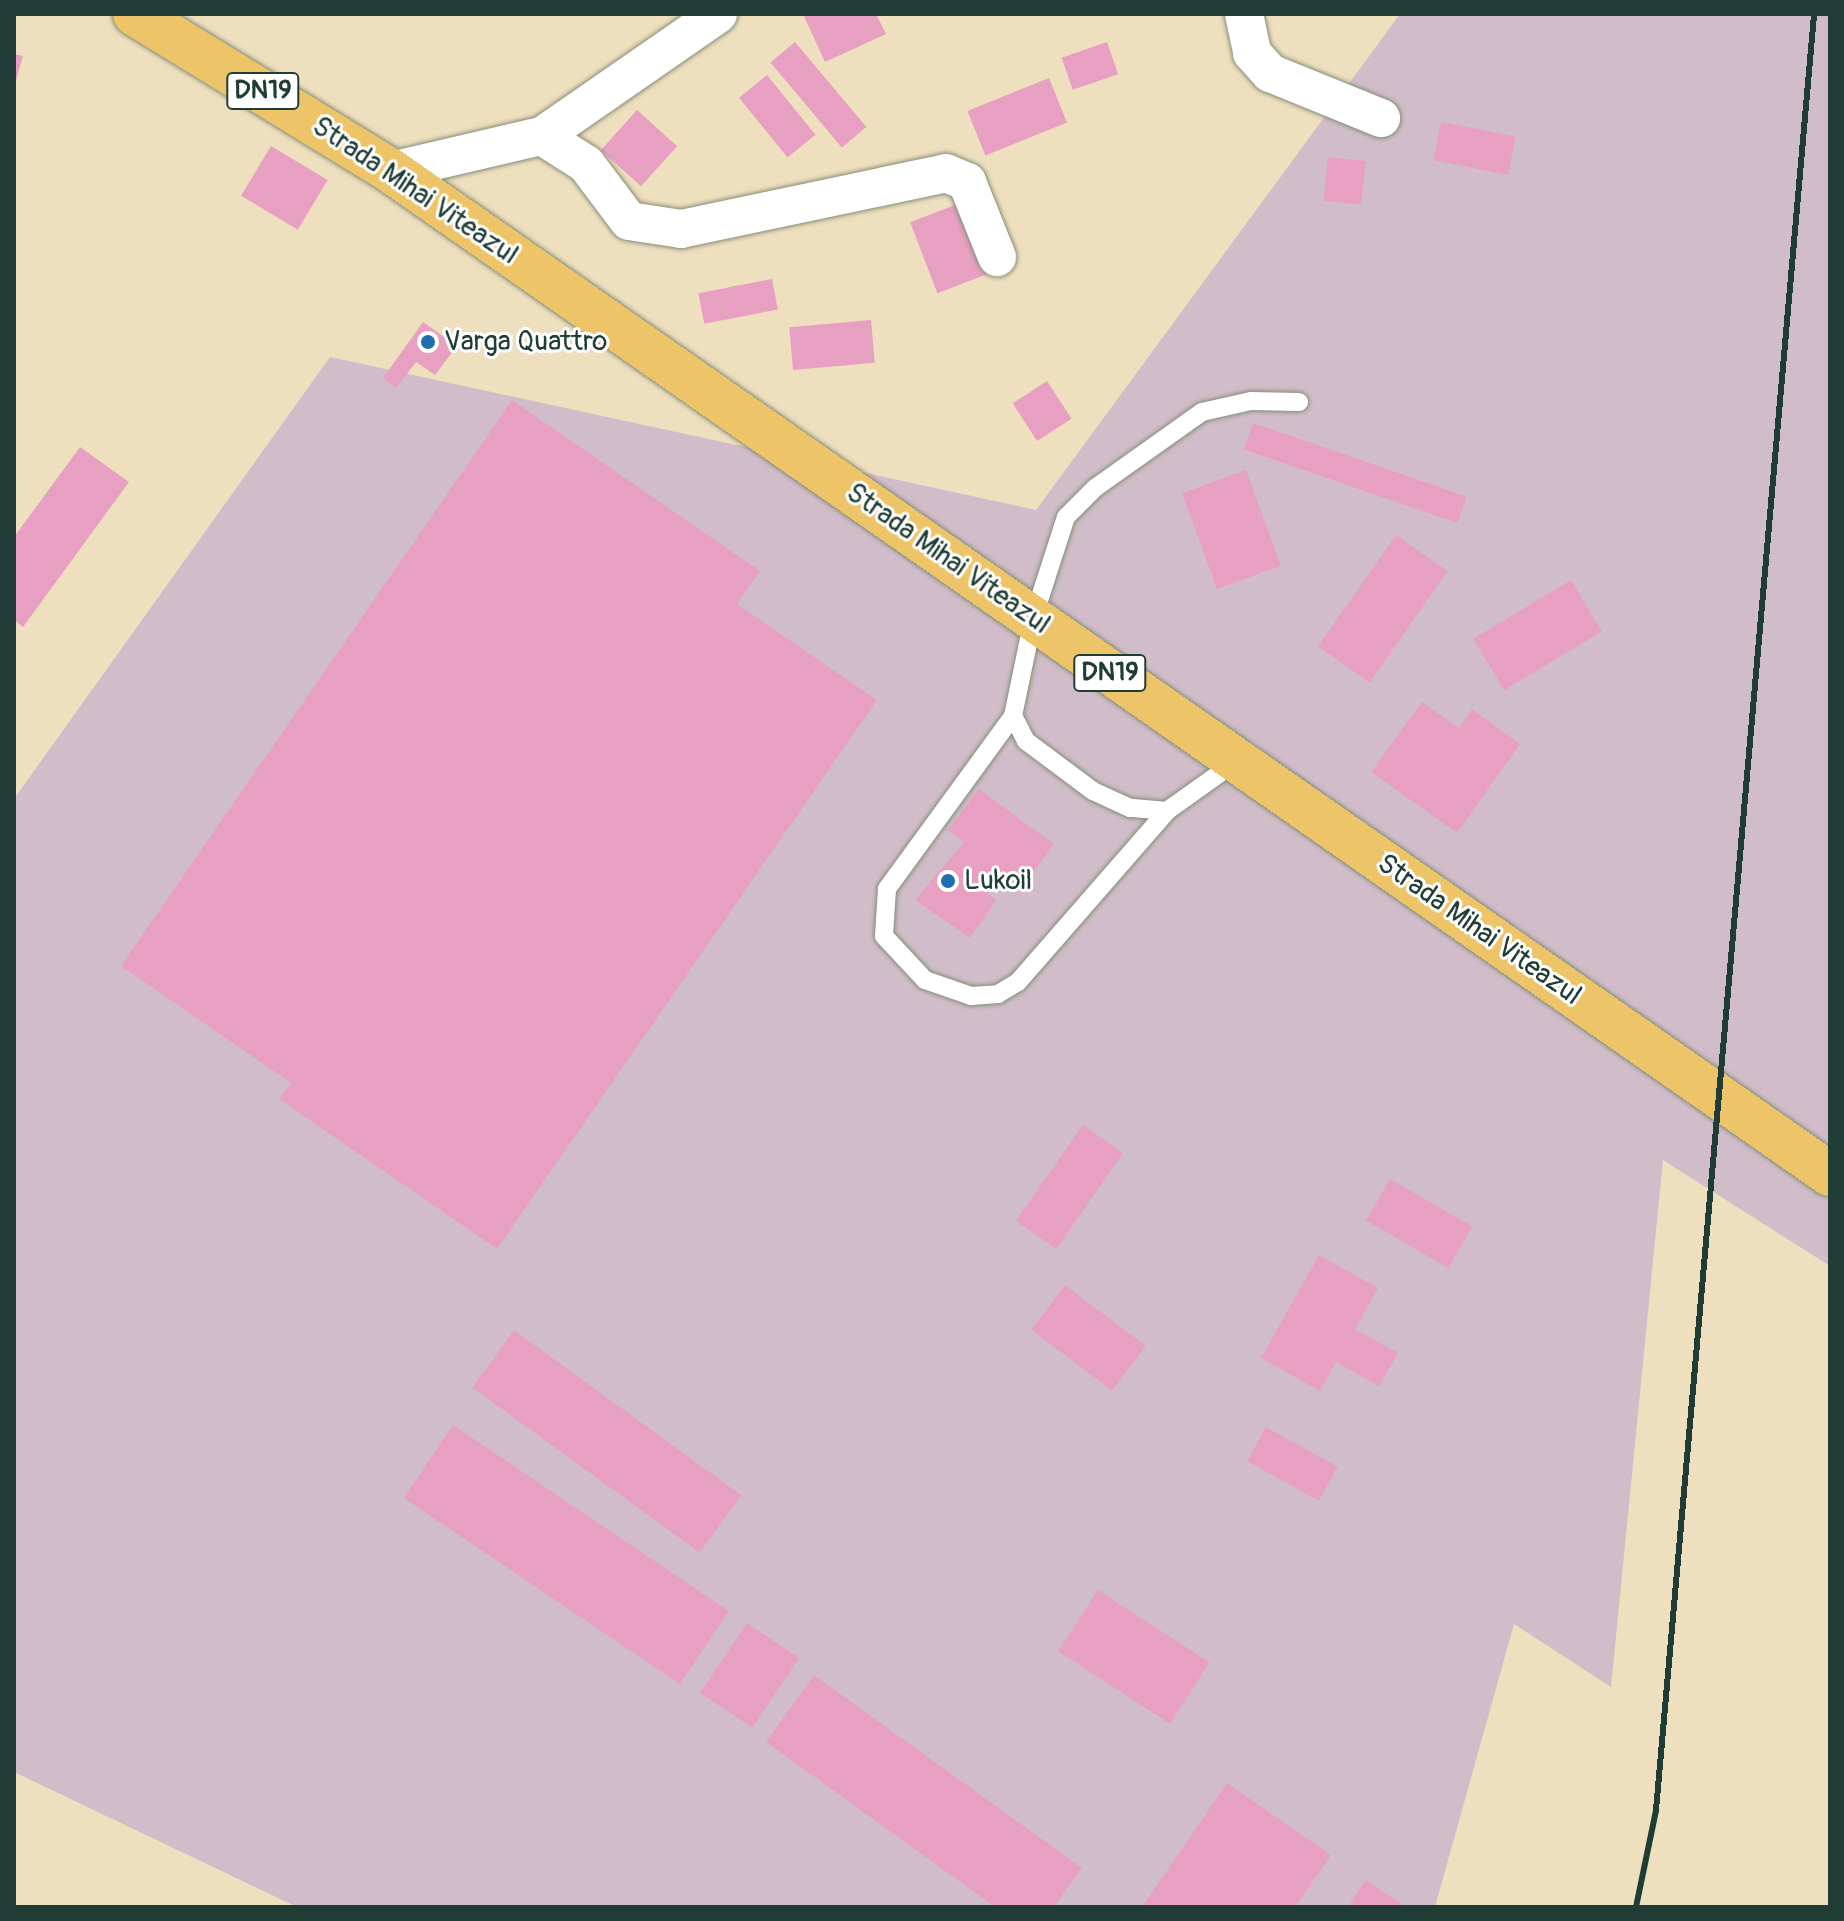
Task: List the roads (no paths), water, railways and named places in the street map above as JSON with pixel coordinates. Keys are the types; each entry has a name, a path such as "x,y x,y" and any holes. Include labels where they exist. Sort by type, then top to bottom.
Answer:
{"main road":[{"name":"Strada Mihai Viteazul","path":"135,14 391,171 1830,1174"}],"street":[{"path":"391,171 542,136 718,14"},
{"path":"1244,14 1252,53 1270,73 1381,118"},
{"path":"542,136 586,164 629,221 645,229 681,229 956,174 967,182 997,257"}],"lane":[{"path":"1237,761 1167,811 1018,982 998,994 971,996 925,980 884,936 887,889 1013,716 1033,619 1066,517 1095,488 1202,412 1251,401 1299,402"},
{"path":"1013,716 1026,741 1093,791 1130,808 1167,811"}],"railway":[{"path":"1636,1907 1656,1810 1814,14"}],"place":[{"name":"Varga Quattro","path":"428,342"},
{"name":"Lukoil","path":"948,881"}]}
